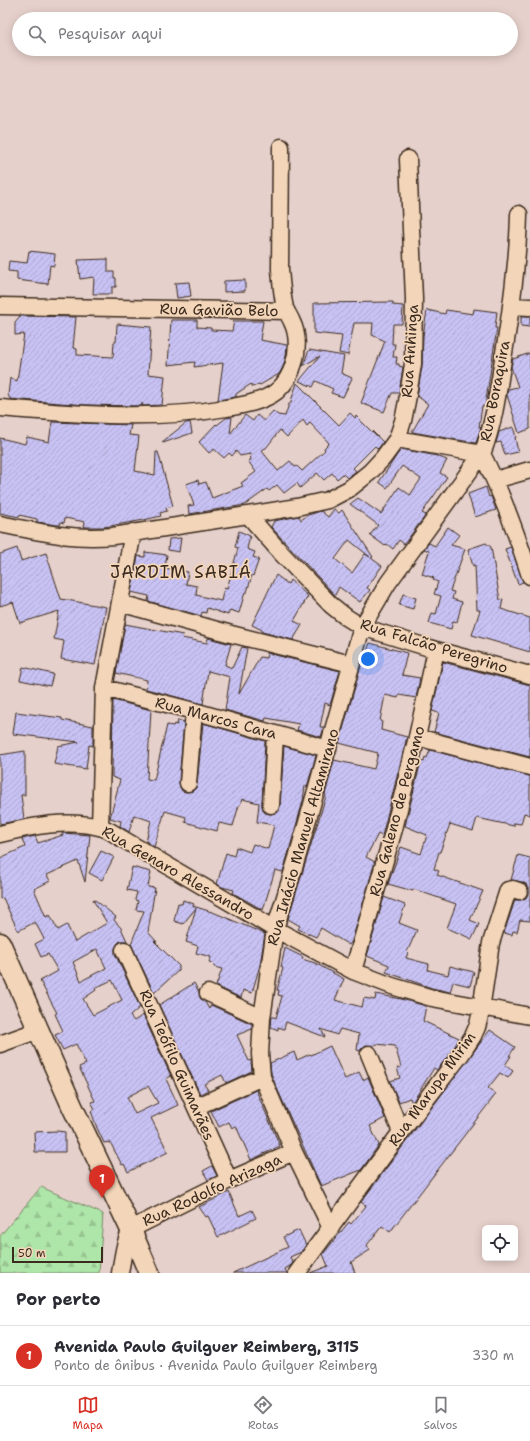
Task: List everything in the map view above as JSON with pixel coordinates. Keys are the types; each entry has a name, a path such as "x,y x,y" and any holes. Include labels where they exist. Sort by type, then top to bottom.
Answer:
{"main road":[{"path":"0,943 40,1030 72,1106 131,1230 149,1273"}],"street":[{"path":"281,147 280,269 286,310"},
{"name":"Rua Anhinga","path":"248,515 328,500 349,489 374,468 397,439 408,402 413,364 414,299 408,159"},
{"name":"Rua Boraquira","path":"362,627 388,583 482,454 492,424 511,306 517,256 519,214"},
{"name":"Rua Gavião Belo","path":"0,306 286,310 295,329 296,349 295,361 290,375 285,383 276,392 262,399 236,407 173,415 85,414 0,408"},
{"path":"511,306 530,307"},
{"path":"397,439 482,454 495,480 530,576"},
{"path":"495,480 530,470"},
{"path":"0,524 63,536 92,538 248,515"},
{"name":"Rua Falcão Peregrino","path":"248,515 282,554 331,604 346,617 362,627 436,650 530,675"},
{"path":"100,827 104,688 133,532"},
{"path":"120,603 231,634 351,664"},
{"name":"Rua Inácio Manuel Altamirano","path":"331,1228 294,1152 262,1077 260,1054 262,1018 275,929 297,858 362,627"},
{"name":"Rua Galeno de Pergamo","path":"353,971 394,829 417,737 436,650"},
{"name":"Rua Marcos Cara","path":"104,688 328,749"},
{"path":"188,783 194,712"},
{"path":"271,805 275,734"},
{"path":"417,737 530,767"},
{"name":"Rua Genaro Alessandro","path":"0,834 49,824 70,824 100,827 275,929 353,971 392,986 432,998 530,1016"},
{"name":"Rua Marupa Mirim","path":"297,1273 401,1132 462,1053 473,1036 477,1027 490,949 498,920 508,890 520,890"},
{"name":"Rua Teófilo Guimarães","path":"124,950 229,1180"},
{"path":"208,994 262,1018"},
{"path":"0,1044 40,1030"},
{"path":"369,1054 401,1132"},
{"path":"196,1106 262,1077"},
{"name":"Rua Rodolfo Arizaga","path":"131,1230 229,1180 294,1152"},
{"path":"120,1273 127,1240 131,1230"}],"green space":[{"path":"41,1187 103,1214 99,1273 0,1273 0,1236"}],"building":[{"path":"29,251 55,254 54,266 50,265 48,284 17,280 17,272 8,271 9,261 27,263"},
{"path":"108,259 108,272 114,272 116,287 112,287 112,294 93,294 94,277 80,279 78,260"},
{"path":"245,280 245,291 224,292 224,281"},
{"path":"189,282 191,296 177,298 175,283"},
{"path":"393,302 393,305 403,306 402,324 393,324 392,344 395,344 393,357 397,357 396,364 403,367 399,393 392,393 384,412 361,403 385,341 372,335 373,323 354,323 348,355 339,353 342,336 314,333 314,303"},
{"path":"474,309 497,312 495,328 497,328 485,407 482,406 479,427 481,427 476,443 412,432 428,404 417,396 422,366 423,336 427,310 445,314 446,310 473,314"},
{"path":"20,316 76,317 73,348 77,349 77,355 113,357 117,324 151,327 148,374 165,376 162,405 143,406 142,403 142,406 85,405 10,399 8,395 10,378 17,381 24,334 15,335 15,322"},
{"path":"521,317 530,317 530,327 521,326"},
{"path":"171,320 197,320 197,327 211,328 211,330 232,331 234,321 263,321 260,340 287,345 283,367 279,374 260,385 259,384 253,387 251,384 236,394 236,397 218,400 223,363 194,367 195,362 168,365"},
{"path":"309,350 344,356 341,373 352,378 343,397 331,393 333,389 316,381 313,387 299,381 320,356 303,366"},
{"path":"530,353 530,429 519,433 507,395 508,389 518,387 511,367 513,359"},
{"path":"297,383 339,425 350,413 355,418 356,416 383,442 378,449 375,446 353,468 356,471 347,478 343,474 337,479 332,473 324,480 317,473 300,488 297,483 284,493 277,485 269,491 267,489 245,505 189,514 188,506 194,505 186,484 198,480 199,484 206,482 212,498 243,486 241,483 256,472 248,461 251,460 250,454 240,456 236,451 232,456 229,453 224,458 214,449 209,453 199,442 216,424 217,425 226,418 232,417 230,434 245,415 253,421 257,415 264,421 273,411 278,415 285,416 289,404 292,402 291,401","holes":["303,420 307,426 310,423 329,443 324,448 325,450 302,471 297,466 295,467 290,461 278,471 261,450 266,448 280,430 287,437"]},
{"path":"52,422 131,425 129,435 139,436 135,471 155,475 156,452 158,452 173,506 166,508 167,511 160,513 161,516 104,527 84,527 85,522 65,518 64,523 61,522 60,525 57,525 37,522 37,519 19,515 19,517 0,513 0,438 25,444 27,437 49,442"},
{"path":"190,422 192,433 163,443 162,442 186,423"},
{"path":"513,427 518,452 505,455 501,442 496,443 499,432"},
{"path":"401,449 437,456 447,460 440,473 447,477 422,513 426,515 404,544 399,540 393,549 387,544 385,546 370,535 378,525 350,504 358,498 381,514 399,487 410,495 421,479 402,466 387,488 379,482"},
{"path":"486,487 489,497 491,496 496,510 475,517 468,494"},
{"path":"334,509 339,513 342,510 373,557 371,558 382,566 367,588 370,590 360,602 339,587 335,595 271,527 274,521 299,516 301,520 308,515 321,511 328,517","holes":["349,540 370,557 365,554 352,573 335,559"]},
{"path":"448,527 459,535 451,545 465,549 450,591 454,592 452,599 462,602 457,622 453,621 451,629 429,623 432,613 436,614 441,596 434,594 438,582 433,580 434,578 422,574 429,551 424,549 429,543 435,546"},
{"path":"239,531 250,536 247,549 255,552 253,557 259,559 247,592 245,592 239,613 230,610 228,615 207,608 206,613 202,612 201,616 148,601 149,596 131,592 138,556 145,557 145,552 167,555 165,568 188,572 186,584 197,586 196,595 221,601 224,588 227,589 238,548 235,547"},
{"path":"181,538 179,552 168,550 169,539"},
{"path":"486,543 491,547 500,600 503,599 501,609 530,618 530,652 472,635 480,610 477,610 475,565 473,566 468,549"},
{"path":"511,547 523,582 518,584 505,549"},
{"path":"17,548 21,561 46,553 61,599 106,607 95,665 61,659 64,641 54,639 59,611 20,623 13,602 0,606 0,554"},
{"path":"276,575 288,584 290,580 308,596 294,621 302,625 293,640 262,632 262,630 252,625"},
{"path":"403,594 416,598 413,609 399,605"},
{"path":"125,624 183,635 182,638 207,643 208,638 231,644 225,665 232,668 242,647 247,648 239,694 260,657 266,658 267,653 340,671 330,705 325,703 320,727 324,727 321,737 297,730 299,724 266,718 265,721 225,710 230,677 208,671 203,704 146,689 147,680 116,673"},
{"path":"370,643 407,653 402,675 420,678 416,698 399,695 398,698 385,695 380,721 382,722 381,730 407,737 382,836 378,834 366,857 375,862 352,941 349,945 321,928 316,937 298,929 300,926 288,919 326,796 334,760 374,769 378,753 339,743 363,659"},
{"path":"443,662 530,685 530,757 434,732 439,713 432,711"},
{"path":"23,667 53,674 50,686 20,680"},
{"path":"113,700 151,710 147,779 154,780 167,725 177,725 178,720 184,722 179,782 182,791 192,791 196,788 203,723 265,741 262,805 265,813 270,814 279,811 284,746 316,755 307,787 305,786 303,801 283,872 275,870 263,910 233,893 234,890 217,884 226,853 234,856 236,847 250,852 253,844 268,849 274,825 257,822 259,803 242,799 233,826 219,823 217,831 185,822 186,817 165,811 154,847 146,841 151,821 134,815 129,832 120,826 121,821 110,818 120,780 112,777"},
{"path":"16,712 62,718 62,720 93,726 93,746 89,745 86,769 54,764 58,746 79,742 13,734"},
{"path":"430,750 530,776 530,815 524,813 521,824 514,823 514,826 477,818 473,831 450,824 439,852 434,869 439,871 437,875 483,891 470,920 479,924 472,939 447,928 456,904 413,889 413,891 388,884 401,847 421,854 427,835 405,826 421,761 424,762 425,757 427,758"},
{"path":"25,751 25,795 21,795 24,819 0,824 0,755"},
{"path":"62,833 90,835 85,882 78,861 47,875 50,881 34,889 46,917 50,915 58,930 67,925 75,942 107,923 93,900 94,899 116,917 114,920 121,928 127,941 120,941 117,944 115,954 140,1007 130,1016 134,1021 143,1015 171,1076 166,1079 178,1105 151,1118 168,1152 128,1172 124,1164 122,1165 110,1142 104,1143 97,1128 91,1111 95,1109 91,1102 95,1101 79,1067 86,1064 76,1044 63,1050 55,1035 63,1031 55,1014 57,1013 40,981 58,971 48,954 41,957 35,944 44,939 35,922 18,931 3,898 0,899 0,858 25,847 22,839 35,836 38,843 63,835","holes":["97,949 106,968 81,981 73,962","112,980 122,1000 93,1015 83,999 96,990 95,988","148,1086 158,1103 135,1114 127,1097"]},
{"path":"101,851 114,857 102,880 89,873"},
{"path":"518,855 530,858 530,921 520,920 517,932 513,931 512,935 504,933 515,900 526,898 528,894 526,884 511,880"},
{"path":"132,867 151,872 148,887 155,888 148,932 157,942 154,941 179,966 179,970 154,993 131,944 144,911 136,910 138,901 135,900 137,892 127,890"},
{"path":"384,897 405,905 399,923 417,930 407,952 406,958 429,964 428,970 448,975 450,966 474,972 470,986 453,982 450,992 432,988 386,972 389,965 367,956"},
{"path":"183,900 194,904 193,906 215,913 265,934 260,965 252,993 243,990 241,998 216,986 222,969 214,967 214,964 209,962 211,957 196,953 198,946 186,942 196,908 183,924 174,921 178,903 182,904"},
{"path":"285,948 303,957 302,959 315,963 344,979 335,1000 362,1007 364,998 375,1000 376,994 426,1006 423,1021 459,1038 454,1048 437,1070 434,1068 412,1103 410,1098 399,1102 390,1081 400,1078 397,1068 401,1067 395,1046 376,1044 373,1046 366,1045 360,1051 357,1050 359,1034 340,1029 337,1035 321,1029 325,1037 286,1022 284,1029 278,1027 278,1030 271,1027 272,1016 276,1018 282,996 278,995 279,990 277,990 283,968 281,967"},
{"path":"194,983 199,992 200,998 205,1002 209,1009 211,1005 252,1024 252,1029 237,1035 249,1061 251,1060 252,1071 226,1083 222,1075 204,1084 208,1090 200,1094 159,1005"},
{"path":"490,1030 515,1047 505,1065 513,1071 508,1078 500,1073 488,1088 496,1094 390,1232 382,1226 367,1245 370,1250 351,1262 355,1273 310,1273 328,1266 323,1254 349,1222 351,1224 366,1206 361,1202"},
{"path":"330,1046 345,1079 359,1072 363,1080 368,1077 385,1118 370,1126 379,1145 361,1170 321,1186 275,1084 271,1073 270,1063 294,1052 297,1060"},
{"path":"256,1090 280,1146 251,1160 236,1126 232,1128 229,1122 219,1127 211,1111"},
{"path":"34,1132 65,1132 65,1152 35,1152"},
{"path":"212,1166 217,1176 208,1180 203,1171"},
{"path":"229,1192 239,1216 252,1210 256,1218 218,1237 208,1216 206,1217 199,1207"},
{"path":"299,1230 306,1245 301,1252 290,1257 293,1263 285,1269 287,1273 233,1273 288,1247 283,1237"}],"place":[{"name":"Avenida Paulo Guilguer Reimberg, 3115","path":"102,1198"}],"district":[{"name":"JARDIM SABIÁ","path":"181,572"}]}
